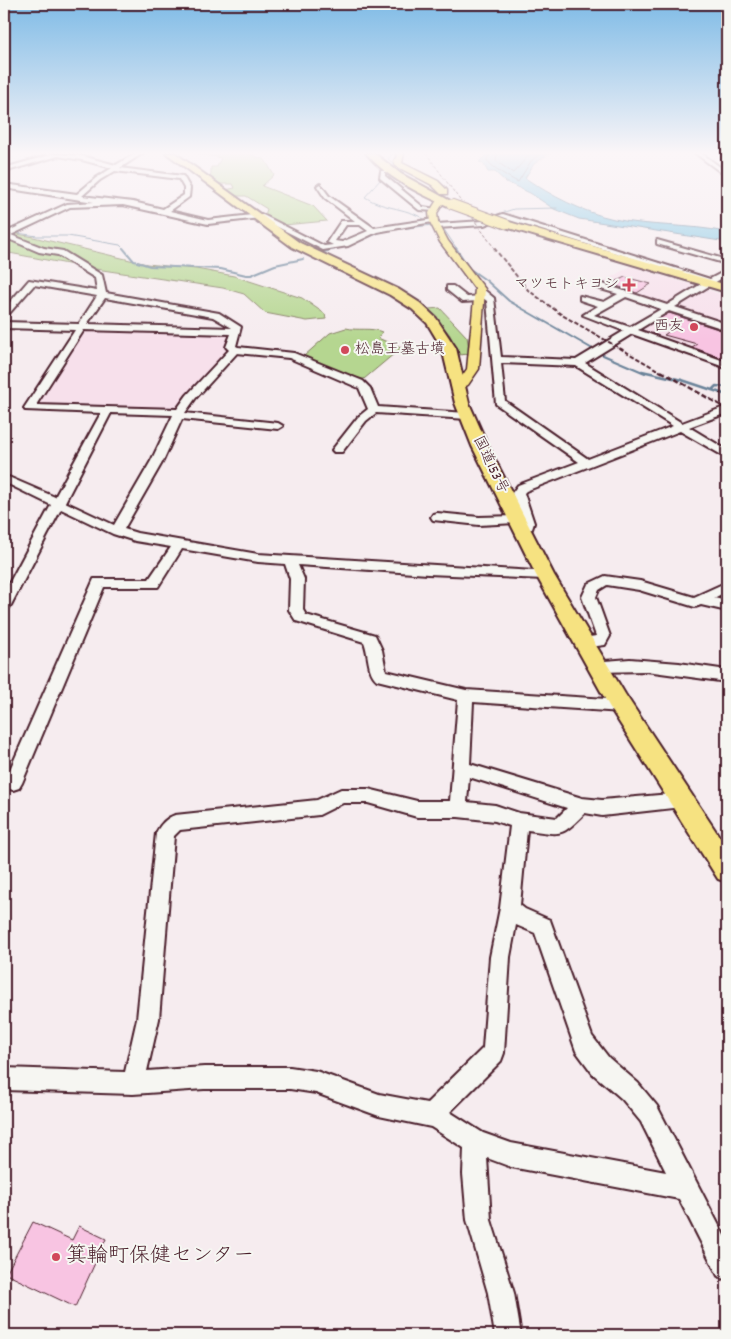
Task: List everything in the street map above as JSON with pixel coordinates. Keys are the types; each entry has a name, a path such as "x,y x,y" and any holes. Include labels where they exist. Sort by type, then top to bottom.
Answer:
{"highway":[{"path":"492,215 544,236 727,290"},
{"name":"国道153号","path":"255,216 307,252 379,284 416,306 432,321 444,339 467,416 545,575 582,643 727,870"}],"main road":[{"path":"432,215 435,224 459,262 477,284 479,295 473,369 464,382 457,386"}],"street":[{"path":"45,215 5,235 42,250 60,253 89,270 99,277 102,294 29,408 180,414 278,426"},
{"path":"181,215 213,222 261,216 323,248 344,244 373,231 505,219 708,283"},
{"path":"352,215 373,231"},
{"path":"344,244 331,242 344,223 362,223"},
{"path":"660,242 727,262"},
{"path":"709,248 718,250"},
{"path":"578,363 727,272"},
{"path":"4,314 32,282 216,315 236,327 237,331 231,347 235,350 291,355 359,383 368,390 374,410"},
{"path":"597,285 727,328"},
{"path":"450,288 465,300 479,295 491,300 500,402 587,463"},
{"path":"625,294 587,315 727,364"},
{"path":"583,298 604,305"},
{"path":"4,325 237,331"},
{"path":"117,531 191,397 235,350"},
{"path":"497,360 578,363 727,455"},
{"path":"437,517 519,523 528,526 518,498 518,490 727,409"},
{"path":"338,450 362,419 374,410 467,416"},
{"path":"4,605 107,411"},
{"path":"4,478 117,531 135,537 258,558 545,575"},
{"path":"12,783 99,582 153,584 179,544"},
{"path":"290,560 297,579 296,610 301,618 370,639 375,650 379,674 382,676 466,696 622,706"},
{"path":"582,643 600,640 603,636 589,597 593,587 605,580 640,586 695,602 727,586"},
{"path":"700,600 727,606"},
{"path":"597,666 628,664 676,668 727,676"},
{"path":"458,809 466,696"},
{"path":"461,768 582,805 602,808 682,800"},
{"path":"133,1083 148,1019 165,833 175,823 319,807 341,796 368,796 418,809 458,809 495,813 519,821 560,826 582,805"},
{"path":"430,1116 493,1053 500,957 510,908 519,821"},
{"path":"510,908 518,916 543,927 584,1043 602,1066 630,1091 649,1114 725,1256"},
{"path":"4,1079 133,1083 204,1078 290,1078 316,1082 378,1105 430,1116 446,1122 476,1142 511,1155 687,1188"},
{"path":"476,1142 474,1174 479,1220 501,1293 508,1335"}],"shaded area":[{"path":"631,266 727,296 727,364 632,330 667,308 597,285"},
{"path":"82,328 237,331 231,347 180,412 29,408"}],"green space":[{"path":"266,215 322,215 327,221 284,225"},
{"path":"4,232 29,236 147,264 196,269 234,276 302,298 325,314 326,319 307,321 265,313 244,294 223,288 89,268 4,252"},
{"path":"440,308 467,337 470,354 458,355 450,335 429,309"},
{"path":"346,328 382,332 378,338 401,348 364,379 349,376 304,356 330,333"}],"water":[{"path":"570,215 600,215 628,222 711,229 725,232 727,234 727,242 579,219"}],"building":[{"name":"マツモトキヨシ","path":"625,277 651,284 637,293 611,284"},
{"path":"669,313 727,332 727,360 692,347 697,344 664,335 674,328 655,321"},
{"name":"箕輪町保健センター","path":"33,1222 72,1240 79,1226 106,1239 75,1307 6,1274"}],"waterway":[{"path":"419,215 427,221"},
{"path":"466,222 484,219"},
{"path":"335,249 354,244 384,231 449,223"},
{"path":"443,228 457,249"},
{"path":"4,231 37,236 68,236 120,245 123,248"},
{"path":"123,248 134,261 150,266 221,269 246,275 251,275 275,265 303,259"},
{"path":"324,252 339,248"},
{"path":"456,248 470,269 487,281 509,301 603,355 645,373"},
{"path":"642,371 682,380 712,390"},
{"path":"712,390 716,386 727,387"},
{"path":"712,390 727,395"}],"railway":[{"path":"471,215 495,249"},
{"path":"494,248 528,290 562,315 663,373"},
{"path":"661,371 727,409"}],"place":[{"name":"マツモトキヨシ","path":"629,285"},
{"name":"西友","path":"694,327"},
{"name":"松島王墓古墳","path":"345,350"},
{"name":"箕輪町保健センター","path":"56,1257"}]}
